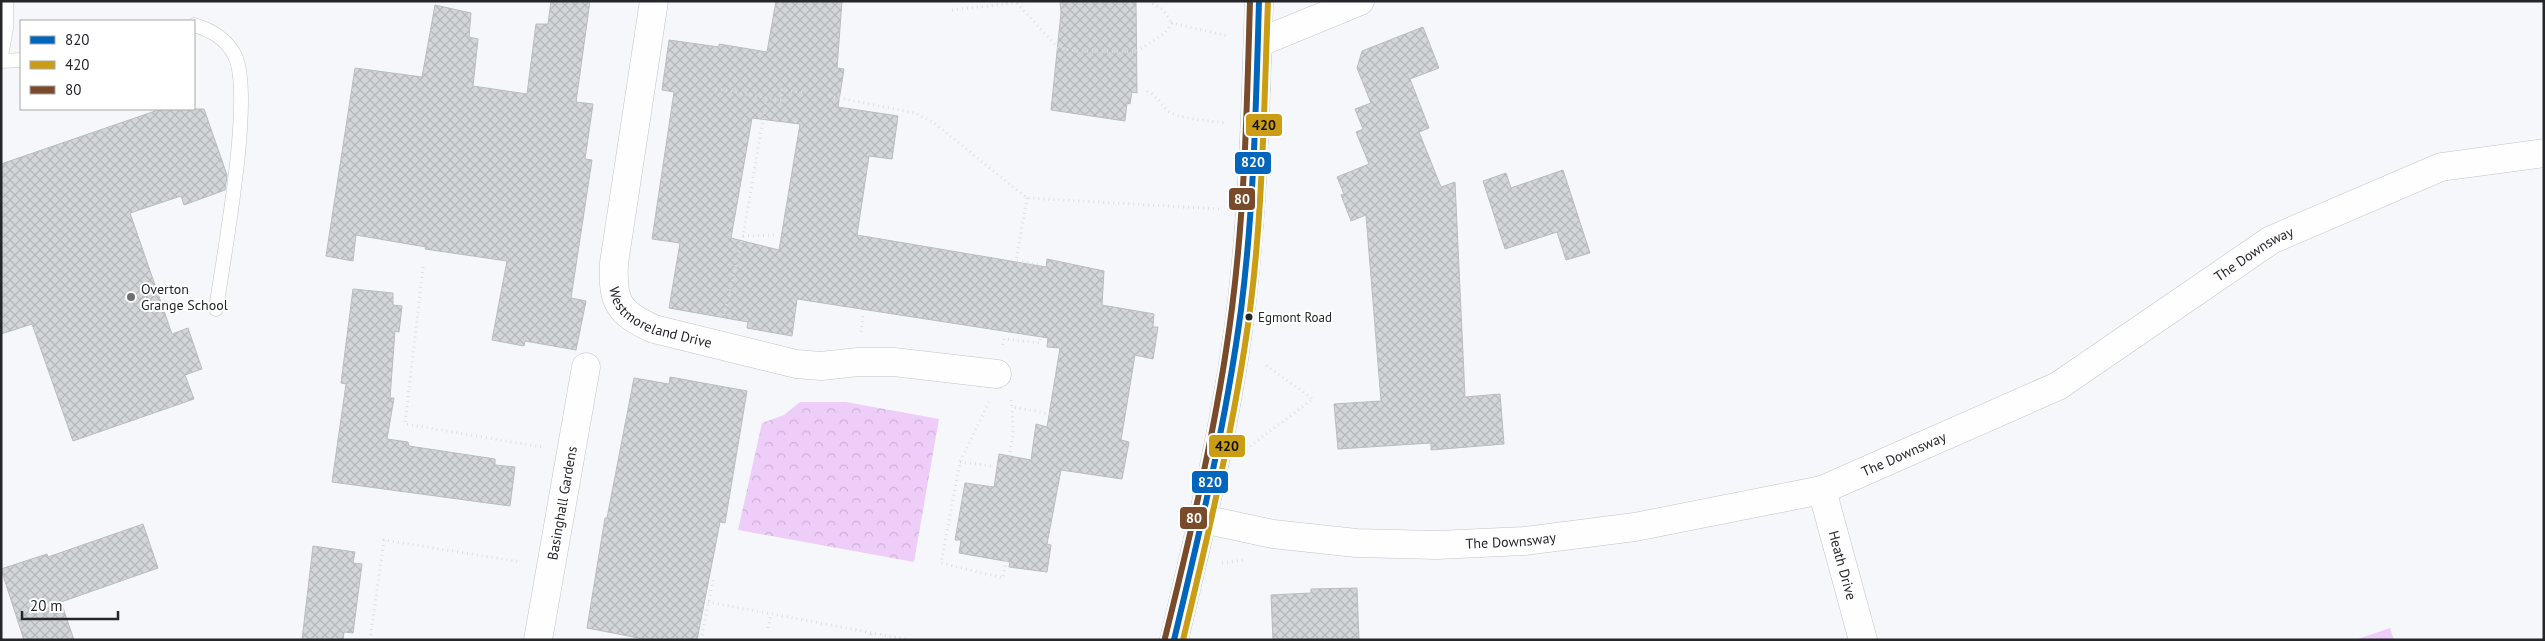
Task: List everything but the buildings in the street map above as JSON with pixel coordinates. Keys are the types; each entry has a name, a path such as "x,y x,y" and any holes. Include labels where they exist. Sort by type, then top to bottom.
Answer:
{"street":[{"name":"Westmoreland Drive","path":"654,1 614,263 613,285 619,306 632,320 654,329 796,364 821,366 858,362 894,362 995,383"},
{"path":"1174,640 1203,519 1236,345 1244,283 1249,211 1259,1"},
{"path":"1258,43 1360,1"},
{"name":"The Downsway","path":"1203,519 1273,534 1356,543 1437,546 1524,541 1635,527 1822,490 2058,386 2271,240 2442,167 2544,153"},
{"name":"Basinghall Gardens","path":"538,640 586,367"},
{"name":"Heath Drive","path":"1822,490 1863,640"}],"lane":[{"path":"1,56 6,29 6,1"},
{"path":"195,25 209,30 222,38 235,56 241,76 240,126 216,309"},
{"path":"1,62 20,60"}],"path":[{"path":"952,10 1030,1"},
{"path":"1148,1 1162,9 1172,23 1258,43"},
{"path":"1017,3 1058,48 1077,51 1136,52 1165,34 1172,23"},
{"path":"716,88 781,100 782,90 806,93"},
{"path":"1147,91 1159,98 1168,111 1174,114 1254,127"},
{"path":"829,96 915,113 934,124 1027,198 1249,211"},
{"path":"716,344 743,236 767,97"},
{"path":"1027,198 1016,261 1042,265"},
{"path":"743,236 778,235"},
{"path":"423,267 405,424 570,452"},
{"path":"1216,454 1234,453 1256,443 1313,399 1236,345"},
{"path":"995,383 960,462 941,562 1003,578 1007,555"},
{"path":"1010,452 1013,432 1012,407"},
{"path":"960,462 992,466"},
{"path":"370,640 384,540 551,567"},
{"path":"701,640 713,580"},
{"path":"708,602 910,640"},
{"path":"768,628 771,614"},
{"path":"870,640 871,632"}],"green space":[{"path":"800,402 846,402 939,419 914,562 738,530 762,423 784,415"},
{"path":"2390,628 2394,640 2355,640"}],"transit line":[{"name":"80","path":"1165,638 1212,432 1232,308 1243,193 1250,1"},
{"name":"820","path":"1174,640 1220,435 1241,310 1252,195 1259,1"},
{"name":"420","path":"1183,640 1229,435 1250,310 1258,233 1268,1"}],"place":[{"name":"Overton Grange School","path":"131,297"},
{"name":"Egmont Road","path":"1249,317"}]}
